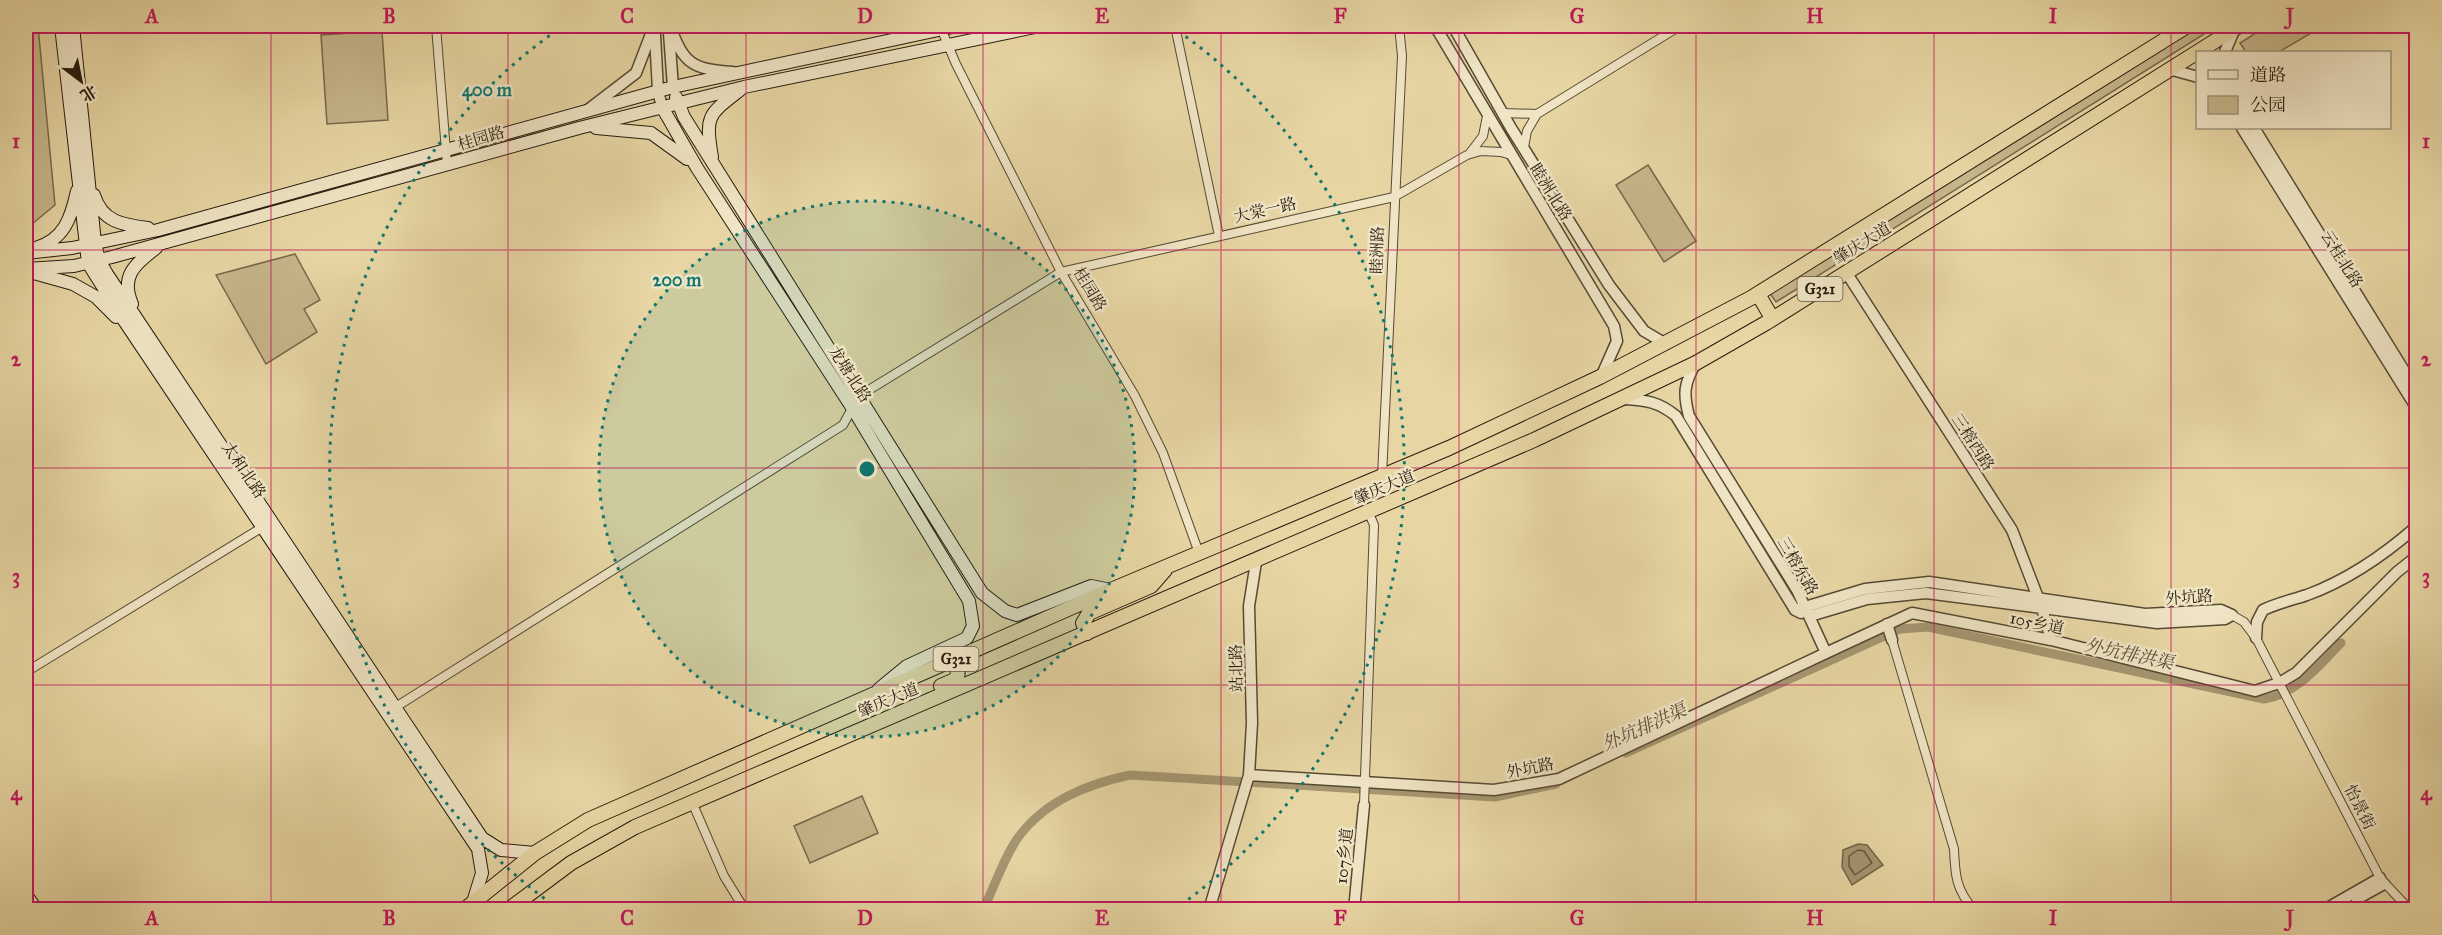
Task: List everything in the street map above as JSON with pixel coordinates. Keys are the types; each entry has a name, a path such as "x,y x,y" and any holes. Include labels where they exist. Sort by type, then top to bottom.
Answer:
{"highway":[{"name":"G321","path":"1382,476 1522,416 1666,344 1758,294 2182,27"},
{"name":"肇庆大道","path":"2198,51 2237,27"},
{"name":"肇庆大道","path":"508,909 571,863 635,827 1256,562 1624,399 1696,363 1772,318 2196,52"},
{"path":"1758,294 1772,318"},
{"name":"肇庆大道","path":"464,909 535,853 608,811 1111,590 1382,476"},
{"path":"1087,633 1083,623 1089,613 1151,586 1169,566"},
{"path":"883,720 904,702 957,679 958,669 950,661"}],"main road":[{"name":"太和北路","path":"62,26 94,261 125,322 266,524 391,711 478,849 482,873 474,899"},
{"name":"太和北路","path":"73,26 83,178"},
{"path":"26,252 90,244 158,230 584,114 673,87 940,27 957,26"},
{"name":"桂园路","path":"26,270 94,261 162,244 579,128 744,87 947,43 1040,26"},
{"name":"龙塘北路","path":"673,87 678,103 713,164 982,593 1005,611 1017,615 1091,586 1111,590"},
{"path":"713,164 709,119 713,112 744,87"},
{"path":"662,107 697,168"},
{"path":"579,128 635,130 651,133 675,148 697,168"},
{"name":"龙塘北路","path":"697,168 853,409 969,601 973,626 967,638 907,666 869,697"},
{"path":"83,178 97,205 109,218 124,225 158,230"},
{"path":"26,252 45,245 64,231 72,215 83,178"},
{"path":"140,324 128,294 129,274 134,265 162,244"},
{"name":"太和北路","path":"94,261 140,324 266,524"},
{"path":"26,270 74,284 96,297 114,316 125,322"},
{"name":"太和北路","path":"391,711 482,838 501,850 535,853"},
{"path":"26,895 37,909"}],"street":[{"path":"436,26 447,165"},
{"path":"654,26 658,91 662,107"},
{"path":"584,114 636,73 654,26"},
{"path":"669,26 678,48 690,63 708,70 740,72"},
{"path":"669,26 673,87"},
{"path":"1175,26 1219,236"},
{"name":"睦洲路","path":"1382,476 1402,56 1399,26"},
{"name":"睦洲北路","path":"1435,26 1614,326 1617,342 1600,377"},
{"name":"睦洲北路","path":"1453,26 1503,113 1609,285 1644,332 1666,344"},
{"path":"1524,147 1527,130 1537,114 1680,26"},
{"name":"桂园路","path":"940,27 1061,272 1135,396 1163,453 1199,553"},
{"path":"2225,51 2237,27"},
{"path":"2169,69 2196,76"},
{"path":"1503,113 1537,114"},
{"path":"1467,156 1483,136 1487,116"},
{"name":"云桂北路","path":"2243,129 2416,407"},
{"name":"云桂北路","path":"2255,129 2416,390"},
{"path":"1467,156 1492,150 1511,155"},
{"name":"大棠一路","path":"859,396 1061,272 1394,196 1467,156"},
{"name":"三榕西路","path":"1846,272 2012,530 2040,603 2051,640"},
{"path":"1596,293 1601,295 1614,310 1618,307 1609,285"},
{"name":"三榕东路","path":"1696,363 1685,381 1684,398 1689,416 1803,611"},
{"path":"391,711 843,424 859,396"},
{"name":"三榕东路","path":"1624,399 1651,401 1664,406 1676,416 1803,611"},
{"path":"1364,805 1374,525 1368,512"},
{"path":"26,672 266,524"},
{"path":"2256,638 2256,622 2263,610 2307,595 2348,576 2387,552 2416,527"},
{"name":"105乡道","path":"1826,653 1912,613 2051,640 2255,691 2279,683 2296,673 2397,572 2416,557"},
{"name":"站北路","path":"1209,909 1248,775 1252,723 1249,606 1256,562"},
{"name":"外坑路","path":"1803,611 1867,599 1926,593 2040,603 2157,623 2225,619 2232,615"},
{"path":"1803,611 1826,653"},
{"name":"怡景街","path":"2232,615 2244,622 2256,638 2382,881 2410,909"},
{"path":"1887,625 1954,849 1955,871 1961,896 1974,909"},
{"name":"外坑路","path":"1248,775 1494,790 1559,779 1826,653"},
{"path":"692,802 724,876 745,909"},
{"name":"107乡道","path":"1354,909 1364,805"},
{"path":"2324,909 2382,881"},
{"path":"2339,909 2382,881"}],"green space":[{"path":"26,26 38,26 55,205 26,229"},
{"path":"2195,26 2217,26 1776,302 1769,292"},
{"path":"2267,26 2323,26 2281,51 2245,51 2240,43"},
{"path":"382,31 388,120 327,124 321,35"},
{"path":"1648,165 1696,241 1664,262 1616,185"},
{"path":"295,254 320,300 304,309 317,332 266,364 216,275"},
{"path":"862,796 878,833 810,863 794,826"}],"water":[{"path":"1858,844 1867,845 1883,865 1852,885 1842,867 1843,850"}],"waterway":[{"name":"外坑排洪渠","path":"1626,753 1900,629 1928,627 2264,699 2276,696 2297,685 2341,643"},
{"name":"外坑排洪渠","path":"983,910 1009,852 1031,823 1069,795 1099,783 1130,775 1495,797 1556,784"}]}
